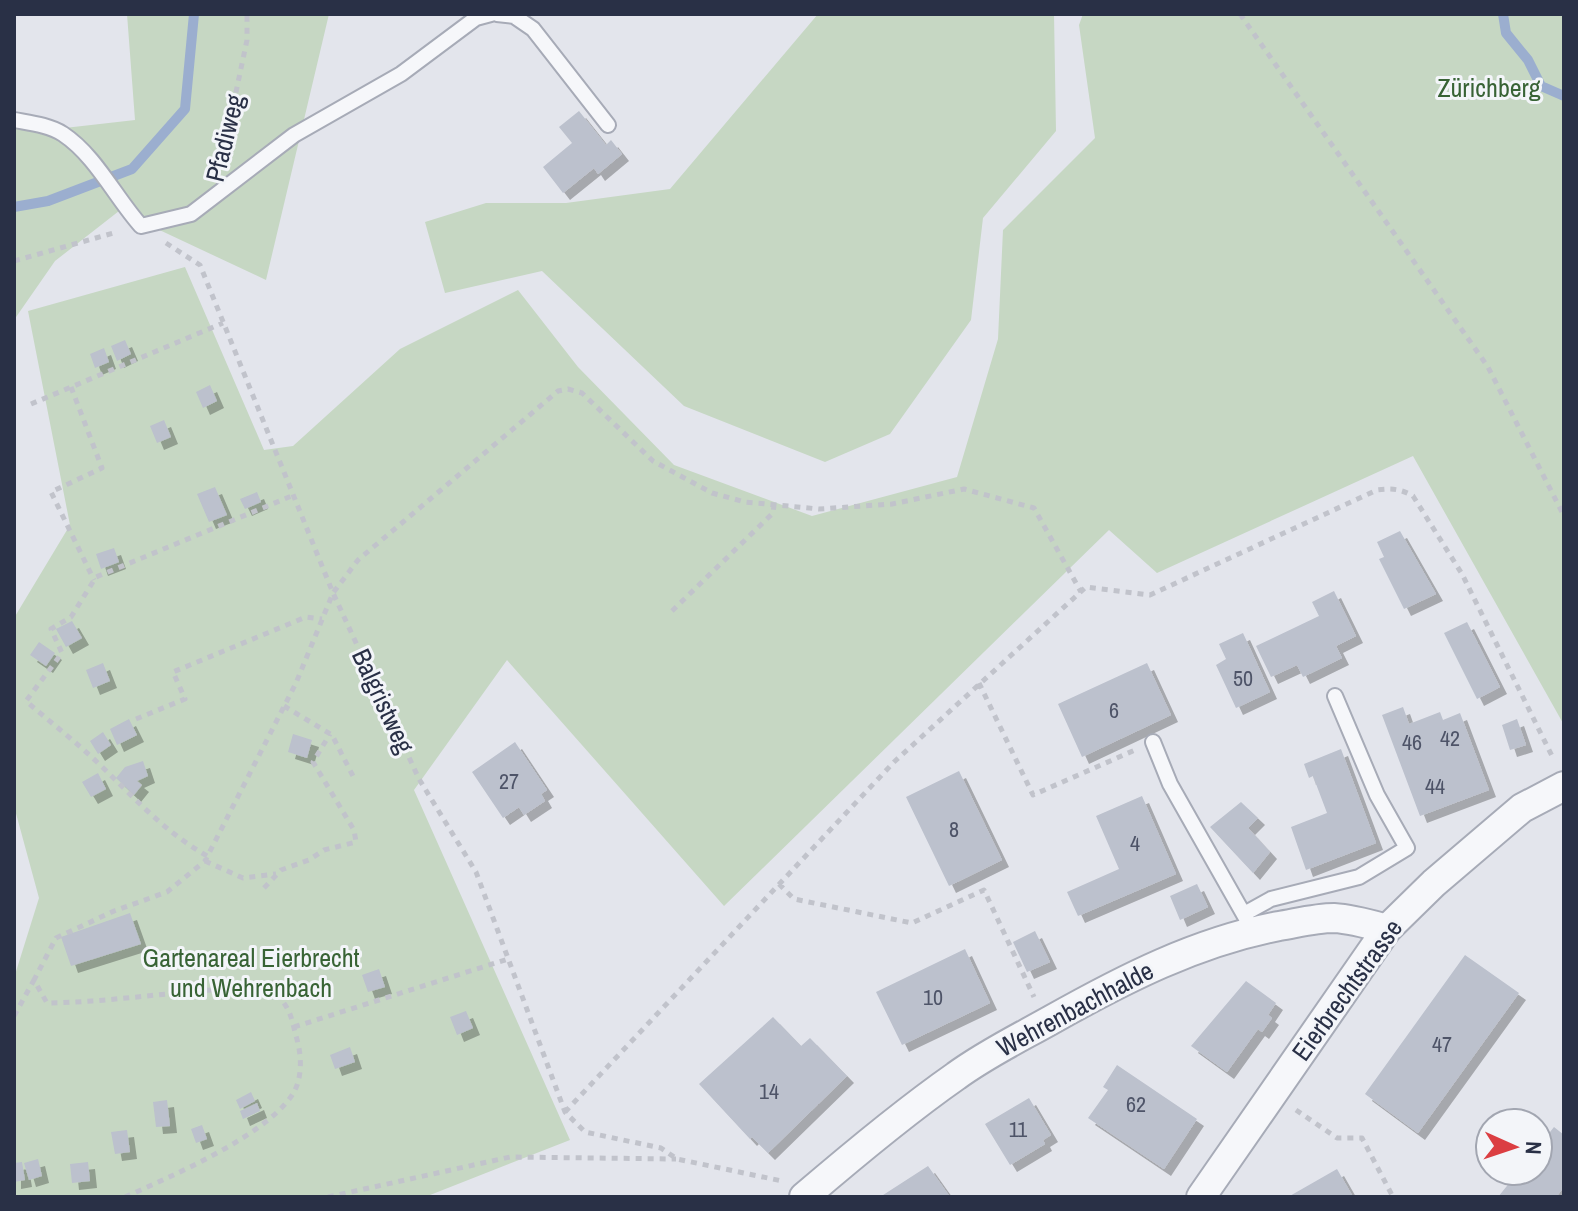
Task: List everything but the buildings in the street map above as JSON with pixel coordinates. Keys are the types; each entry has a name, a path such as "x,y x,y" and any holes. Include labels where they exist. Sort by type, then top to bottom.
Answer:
{"street":[{"name":"Eierbrechtstrasse","path":"1201,1197 1387,929 1434,883 1561,777"},
{"name":"Wehrenbachhalde","path":"813,1194 892,1124 957,1075 1006,1044 1134,975 1228,937 1248,923 1331,918 1361,921 1387,929"}],"lane":[{"path":"205,205 294,135 401,74 476,18 494,14 514,16 533,29 608,125"},
{"path":"14,120 62,133 86,155 141,226"},
{"name":"Pfadiweg","path":"141,226 191,214 205,205"},
{"path":"1153,742 1170,784 1248,923 1271,899 1359,877 1407,848 1377,795 1335,696"}],"path":[{"name":"Pfadiweg","path":"205,205 217,182 247,40 247,14"},
{"path":"1240,14 1488,367 1564,516"},
{"path":"14,261 141,226"},
{"name":"Balgristweg","path":"141,226 200,265 333,593 419,779 476,872 565,1112"},
{"path":"31,404 223,323"},
{"path":"71,387 102,468 51,492 94,580"},
{"path":"14,1016 56,938 114,911 167,892 206,858 284,706 333,593 358,560 558,391 568,389 582,393 653,461 712,493 745,502 819,509 892,504 964,489 1034,508 1081,592"},
{"path":"677,1159 661,1148 585,1132 565,1112 894,762 1086,587 1150,595 1377,490 1391,488 1404,491 1413,496 1462,574 1561,777"},
{"path":"277,874 243,878 184,843 26,701 62,653 51,629 71,617 94,580 163,548 294,495"},
{"path":"672,611 773,513 774,505"},
{"path":"136,719 185,699 173,672 306,617 322,619"},
{"path":"979,683 1033,795 1153,742"},
{"path":"284,706 330,734 354,778"},
{"path":"264,888 277,874 324,850 356,842 354,830 313,762 330,734"},
{"path":"779,884 794,899 912,923 984,890 1046,1023"},
{"path":"294,1027 508,959"},
{"path":"34,980 47,1003 86,1003 232,987 271,988 288,1006 301,1053 296,1088 278,1113 219,1151 125,1197"},
{"path":"1272,1094 1337,1138 1362,1138 1393,1197"},
{"path":"328,1197 510,1157 677,1159 813,1194"}],"green space":[{"path":"127,14 329,14 266,280 119,211 55,261 14,320 14,125 47,130 135,120"},
{"path":"818,14 1054,14 1056,131 983,218 971,320 890,434 825,462 684,406 542,271 445,293 425,222 486,203 566,203 670,189"},
{"name":"Gartenareal Eierbrecht und Wehrenbach","path":"1083,14 1564,14 1564,725 1413,456 1157,573 1109,530 724,906 507,660 414,790 570,1140 425,1197 14,1197 14,978 39,898 14,806 14,618 70,525 28,311 185,267 264,450 293,446 400,349 518,290 578,367 674,465 812,516 957,477 998,339 1003,230 1095,138 1079,25"}],"waterway":[{"path":"14,207 48,201 132,169 185,109 194,14"},
{"path":"1503,14 1506,33 1528,60 1541,86 1564,96"}],"park label":[{"name":"Zürichberg","path":"1489,88"}]}
